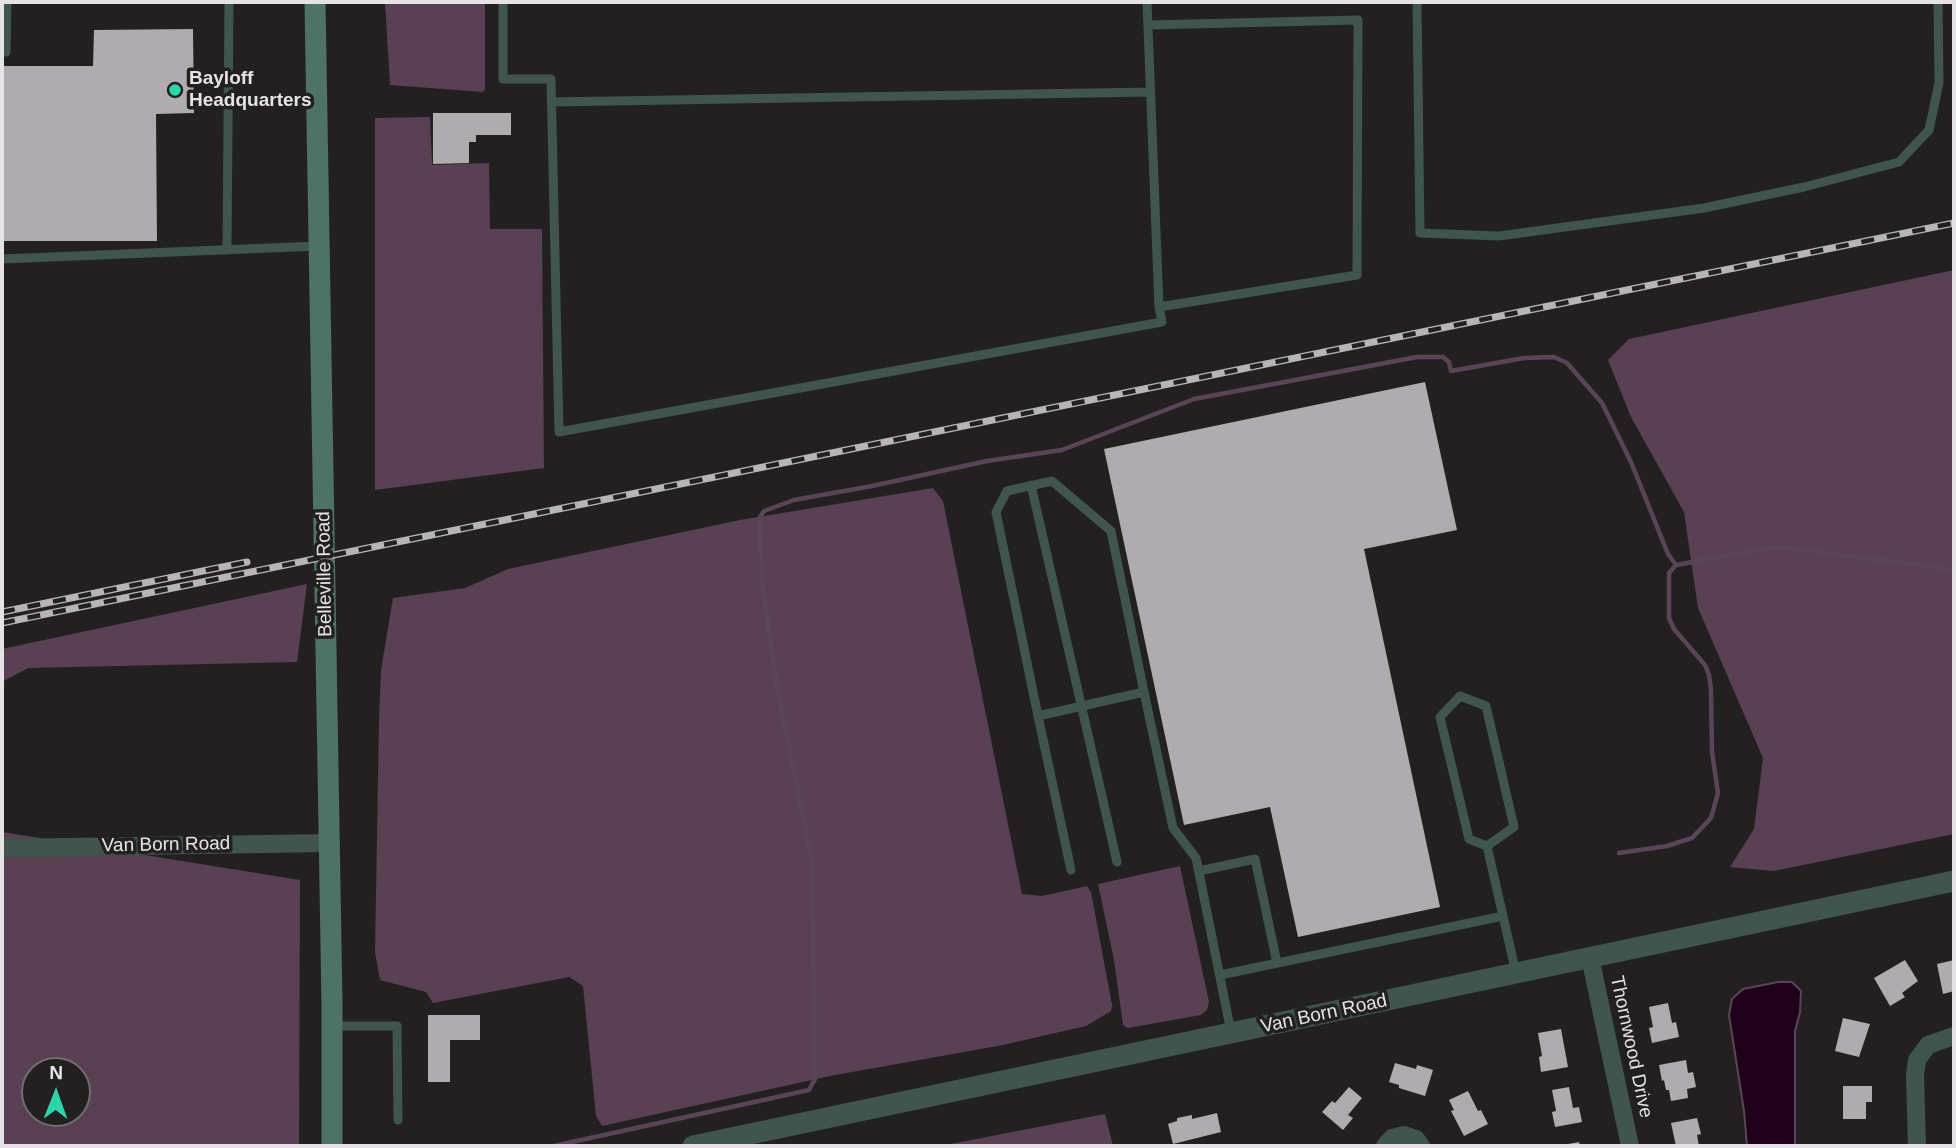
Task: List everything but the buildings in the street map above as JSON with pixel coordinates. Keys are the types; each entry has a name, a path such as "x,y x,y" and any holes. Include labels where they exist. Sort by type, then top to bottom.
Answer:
{"main road":[{"name":"Belleville Road","path":"315,2 330,842 332,1146"}],"street":[{"name":"Van Born Road","path":"2,848 330,842"},
{"name":"Van Born Road","path":"692,1146 1954,881"},
{"name":"Thornwood Drive","path":"1590,957 1630,1146"},
{"path":"1917,1146 1914,1075 1917,1060 1928,1045 1954,1036"},
{"path":"1385,1146 1392,1138 1404,1135 1416,1139 1421,1146"}],"lane":[{"path":"6,2 6,52"},
{"path":"227,250 229,2"},
{"path":"503,2 503,79 551,79 559,432 1162,322 1159,307 1147,2"},
{"path":"1417,2 1420,233 1499,236 1704,208 1804,187 1899,162 1929,130 1939,83 1938,2"},
{"path":"1148,25 1358,20 1357,275 1159,307"},
{"path":"551,102 1150,92"},
{"path":"2,259 319,246"},
{"path":"1071,870 996,512 1007,491 1052,481 1111,531 1173,828 1196,858 1232,1033"},
{"path":"1031,485 1117,862"},
{"path":"1038,716 1144,692"},
{"path":"1460,696 1486,706 1514,827 1487,846 1469,839 1440,717 1460,696"},
{"path":"1487,846 1516,973"},
{"path":"1199,871 1255,859 1277,963"},
{"path":"1220,975 1503,916"},
{"path":"332,1026 397,1026 397,1120"}],"shaded area":[{"path":"385,2 485,2 483,92 390,85"},
{"path":"430,117 432,165 489,163 490,229 542,229 544,468 375,490 375,118"},
{"path":"1954,270 1954,834 1774,871 1730,867 1754,829 1763,758 1698,608 1684,512 1631,417 1608,360 1629,339"},
{"path":"933,488 943,501 1022,894 1042,896 1087,886 1091,892 1111,1011 1086,1026 1003,1045 830,1076 602,1126 596,1116 583,986 569,977 433,1003 426,992 380,980 375,952 379,720 381,670 393,598 465,588 508,569 740,520"},
{"path":"307,584 297,662 28,668 2,682 2,649"},
{"path":"2,832 300,880 299,1146 2,1146"},
{"path":"1180,866 1209,1002 1207,1010 1201,1015 1128,1028 1123,1025 1114,960 1098,884"},
{"path":"1792,982 1801,991 1800,1012 1795,1031 1795,1146 1747,1146 1729,1015 1732,999 1743,989"},
{"path":"1105,1114 1113,1146 940,1146"}],"waterway":[{"path":"554,1146 809,1090 815,1079 812,860 776,681 763,590 759,527 764,511 794,500 987,461 1062,450 1194,399 1417,357 1443,357 1449,362 1451,371 1524,358 1554,357 1567,363 1602,403 1631,462 1668,554 1676,565"},
{"path":"1619,853 1667,846 1692,838 1711,818 1718,793 1712,752 1709,675 1705,665 1674,629 1669,618 1669,573 1676,565 1769,548 1796,549 1954,570"}],"railway":[{"path":"2,623 1954,223"},
{"path":"2,612 247,562"}],"place":[{"name":"Bayloff Headquarters","path":"175,90"}]}
